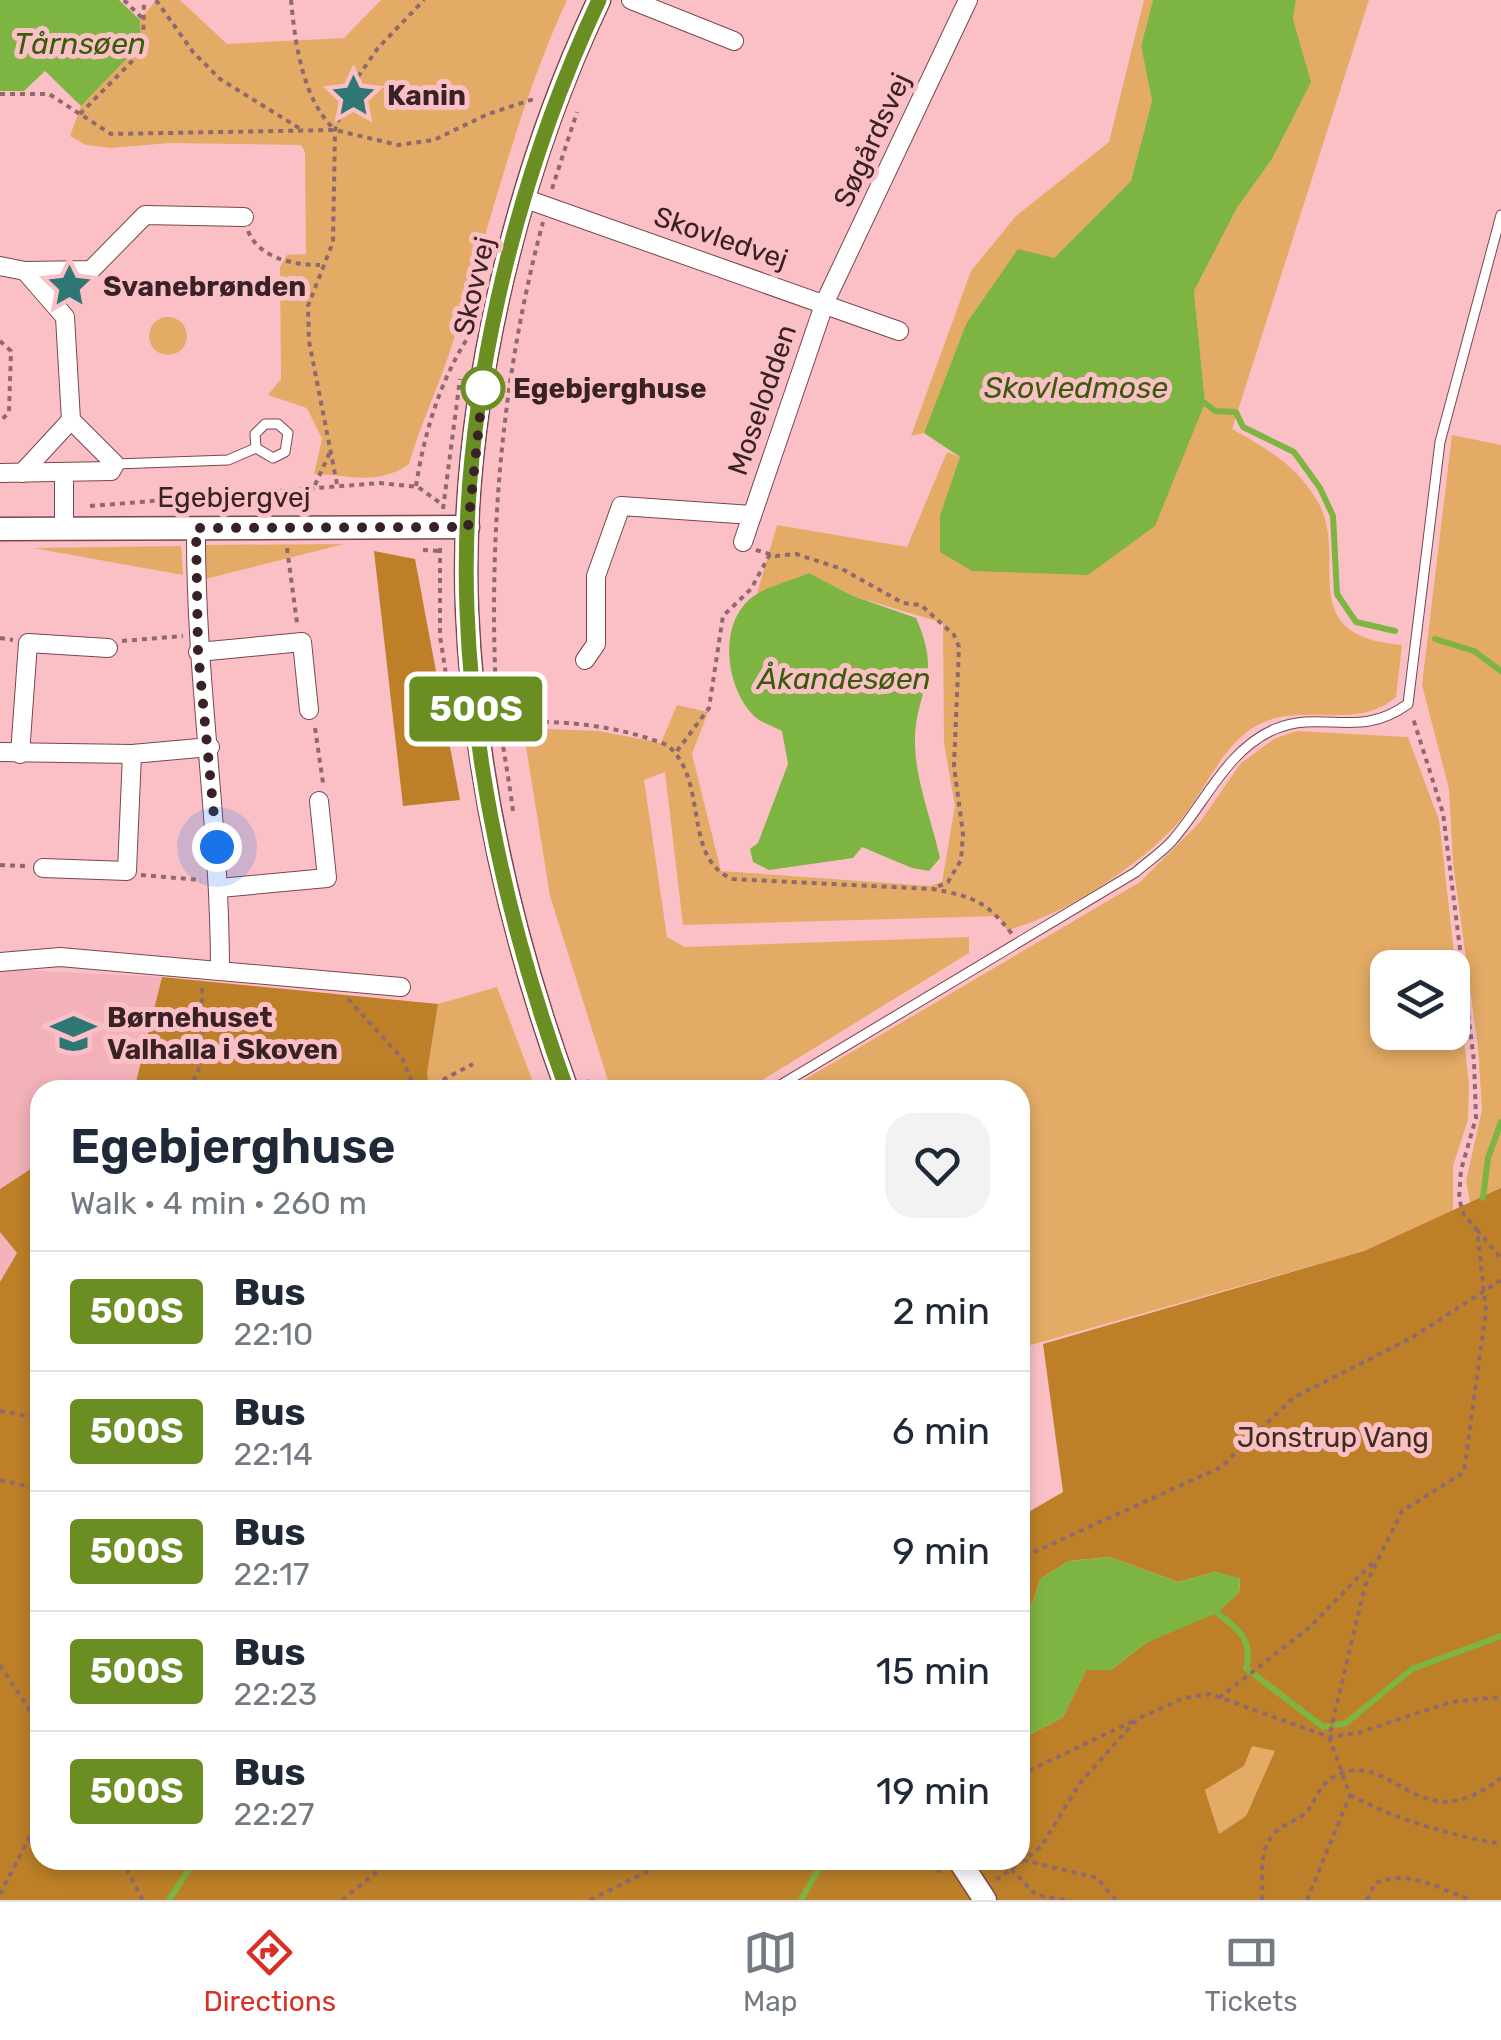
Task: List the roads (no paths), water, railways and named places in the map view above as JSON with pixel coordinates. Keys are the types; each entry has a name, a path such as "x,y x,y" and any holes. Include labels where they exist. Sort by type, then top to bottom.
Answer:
{"street":[{"name":"Skovvej","path":"563,1079 502,874 466,726 468,527 480,403 536,202 599,0"},
{"path":"631,0 734,41"},
{"name":"Søgårdsvej","path":"824,302 968,0"},
{"name":"Skovledvej","path":"536,202 899,330"},
{"path":"0,266 92,270 145,215 244,217"},
{"path":"0,473 111,471 114,464 71,420 65,317 25,270"},
{"name":"Moselodden","path":"743,542 824,302"},
{"path":"22,473 71,420"},
{"path":"64,472 64,518"},
{"name":"Moselodden","path":"585,660 596,644 596,576 620,506 752,516"},
{"name":"Egebjergvej","path":"0,529 64,518 196,528 468,527"},
{"path":"196,528 198,644 220,888 211,970"},
{"path":"20,754 28,642 108,648"},
{"path":"198,644 302,642 309,710"},
{"path":"0,752 132,754 210,747"},
{"path":"43,868 127,871 132,754"},
{"path":"220,888 327,878 322,798"},
{"path":"0,962 60,957 402,987"},
{"path":"965,1870 982,1896"}],"lane":[{"path":"789,1080 1136,872 1171,842 1237,754 1258,738 1302,722 1368,724 1388,719 1408,704 1440,442 1501,216"},
{"path":"264,424 278,424 288,433 288,446 279,456 266,457 256,448 255,434 264,424"},
{"path":"114,464 228,460 256,448"}],"water":[{"name":"Tårnsøen","path":"0,0 119,0 140,20 141,44 81,106 45,71 24,91 0,91"},
{"name":"Skovledmose","path":"1153,0 1296,0 1293,19 1311,82 1272,159 1237,208 1194,291 1205,403 1155,526 1088,575 972,571 940,552 940,515 960,457 924,433 966,324 1018,249 1054,258 1131,181 1152,101 1141,46"},
{"name":"Åkandesøen","path":"809,573 853,596 916,618 924,639 928,671 916,726 916,759 940,858 929,871 862,847 853,858 769,870 753,862 750,849 758,843 788,764 782,731 754,716 736,688 729,653 731,635 735,619 757,594"},
{"path":"1110,1557 1178,1582 1215,1572 1240,1578 1239,1593 1217,1613 1146,1643 1111,1670 1086,1670 1063,1717 1030,1735 1030,1605 1040,1579 1069,1561"}],"waterway":[{"path":"1205,403 1215,411 1236,412 1243,427 1294,452 1320,488 1333,516 1337,594 1356,622 1395,631"},
{"path":"1435,639 1474,651 1501,671"},
{"path":"1483,1198 1488,1158 1501,1122"},
{"path":"1217,1613 1232,1624 1246,1643 1246,1668 1323,1727 1328,1726"},
{"path":"1336,1725 1346,1723 1412,1669 1501,1636"},
{"path":"169,1900 188,1870"},
{"path":"801,1900 818,1870"}],"place":[{"name":"Kanin","path":"354,95"},
{"name":"Svanebrønden","path":"70,286"},
{"name":"Egebjerghuse","path":"483,388"},
{"name":"Børnehuset Valhalla i Skoven","path":"74,1033"}],"park label":[{"name":"Jonstrup Vang","path":"1333,1437"}]}
